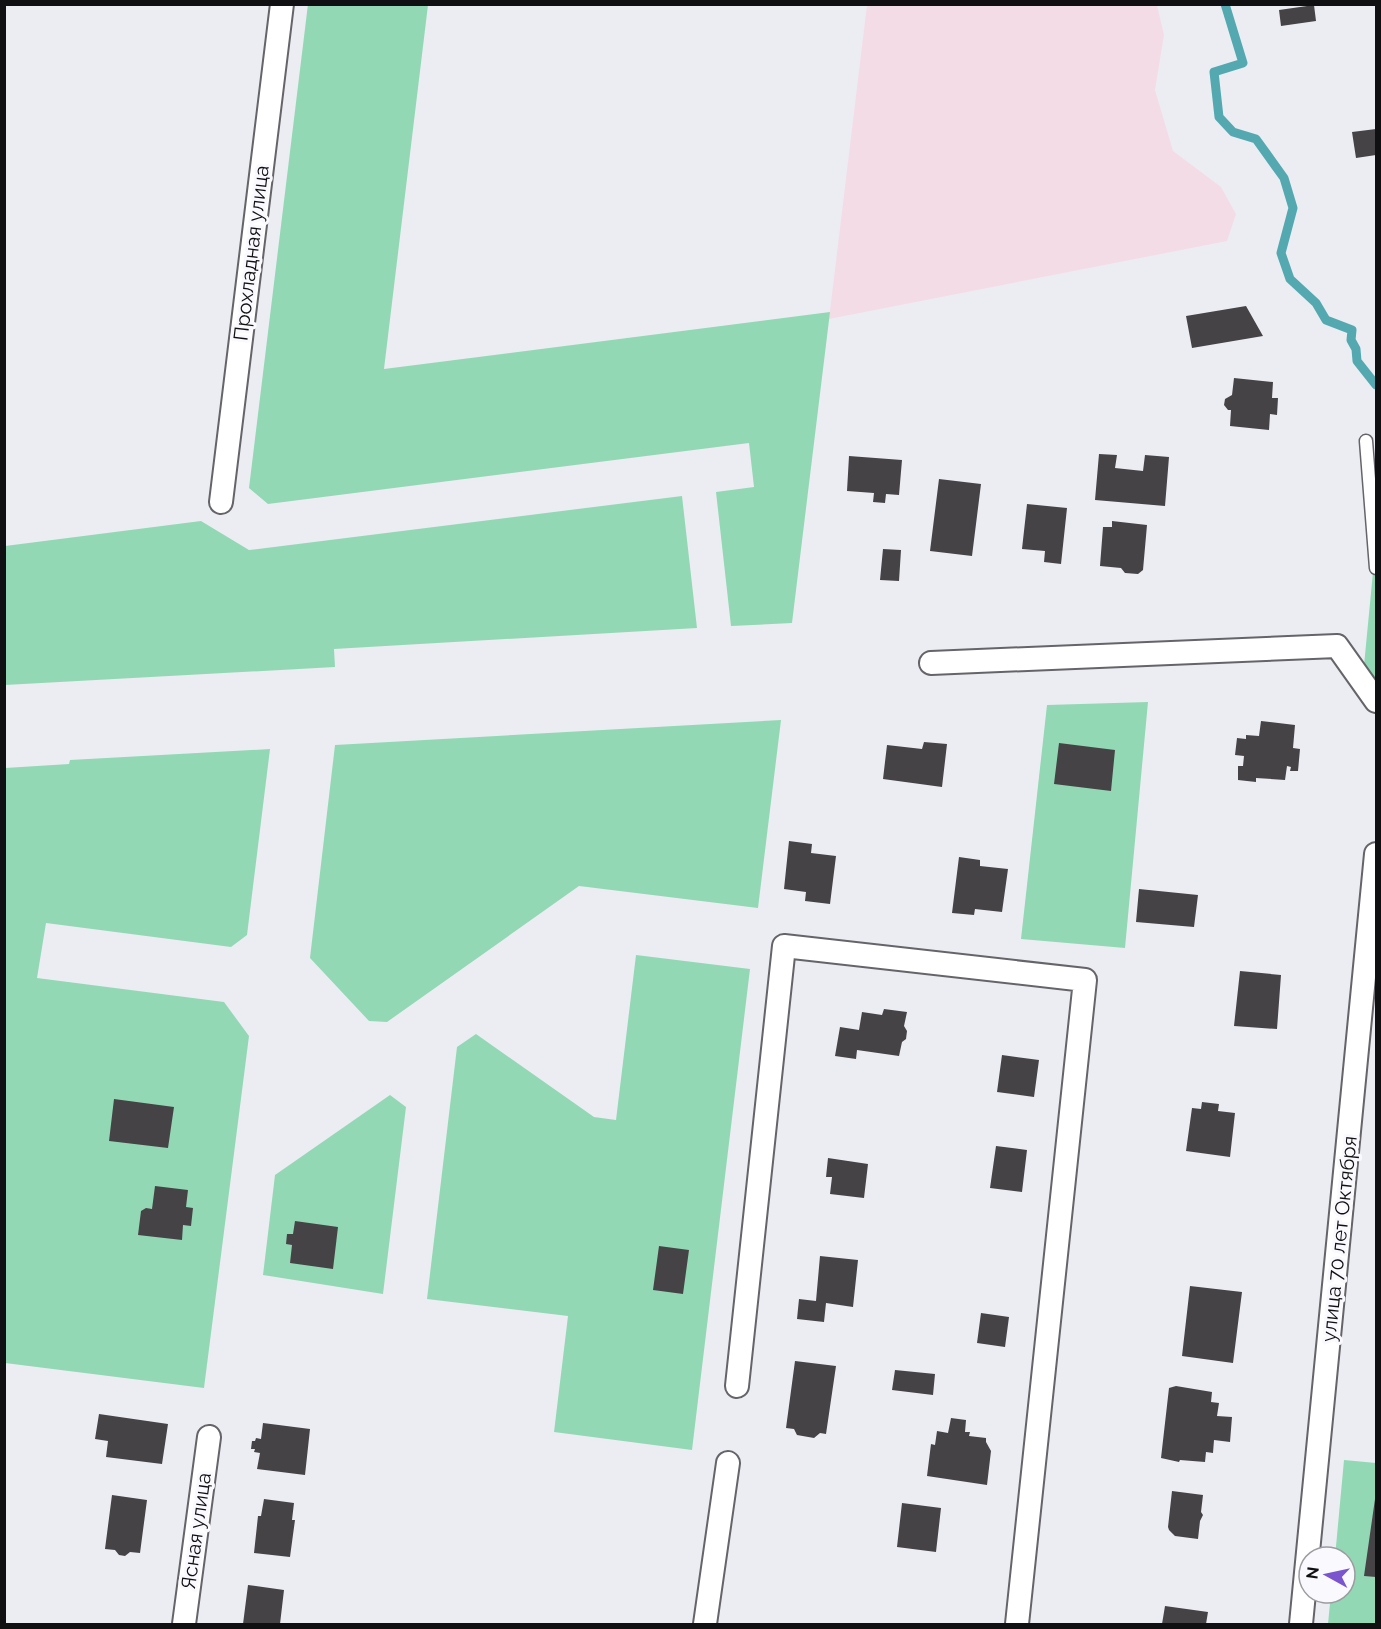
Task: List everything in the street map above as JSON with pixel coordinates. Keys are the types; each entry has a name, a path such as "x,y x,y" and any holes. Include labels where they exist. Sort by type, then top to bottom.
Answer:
{"street":[{"name":"Прохладная улица","path":"221,502 282,4"},
{"path":"931,663 1337,646 1377,701"},
{"name":"улица 70 лет Октября","path":"1301,1624 1377,854"},
{"path":"737,1386 784,946 1085,980 1017,1624"},
{"name":"Ясная улица","path":"184,1624 209,1437"},
{"path":"705,1624 728,1463"}],"lane":[{"path":"1366,441 1377,568"}],"shaded area":[{"path":"867,5 1157,5 1164,35 1155,90 1173,151 1221,187 1236,214 1227,241 829,319"}],"green space":[{"path":"308,4 428,5 384,369 830,312 792,623 731,626 716,492 754,487 749,443 268,504 249,488"},
{"path":"682,496 697,628 334,649 335,667 5,685 5,546 201,521 249,550"},
{"path":"1376,541 1376,688 1362,686"},
{"path":"1148,702 1125,948 1021,939 1047,705"},
{"path":"781,720 758,908 579,886 387,1022 369,1021 310,958 335,745"},
{"path":"270,749 247,935 231,947 46,923 37,978 224,1002 249,1036 204,1388 5,1363 5,768 69,764 70,760"},
{"path":"636,955 750,969 692,1450 554,1432 568,1316 427,1299 457,1047 476,1034 594,1117 616,1120"},
{"path":"390,1095 406,1107 383,1294 263,1275 275,1175"},
{"path":"1344,1460 1376,1463 1376,1624 1328,1624 1330,1605 1357,1605 1357,1545 1336,1545"}],"building":[{"path":"1314,5 1316,21 1281,26 1279,10"},
{"path":"1376,129 1376,155 1356,158 1352,132"},
{"path":"1246,306 1263,336 1192,348 1186,316"},
{"path":"1234,378 1273,382 1272,398 1278,398 1277,415 1270,414 1269,430 1230,426 1231,410 1224,405 1225,399 1232,395"},
{"path":"1099,454 1117,455 1115,468 1143,471 1145,455 1169,457 1165,506 1095,500"},
{"path":"849,456 902,460 899,495 886,494 885,503 873,502 874,493 847,491"},
{"path":"939,479 981,484 972,556 930,551"},
{"path":"1027,504 1067,508 1061,564 1044,562 1045,551 1022,549"},
{"path":"1112,521 1147,525 1143,570 1138,574 1125,573 1121,568 1100,566 1103,527 1112,527"},
{"path":"883,549 901,550 899,581 880,580"},
{"path":"1261,721 1295,725 1293,748 1300,749 1298,771 1290,771 1291,767 1287,766 1285,780 1256,778 1256,782 1238,780 1238,766 1243,766 1244,756 1235,755 1237,738 1246,739 1246,735 1259,736"},
{"path":"924,742 947,744 942,787 883,779 887,745 922,749"},
{"path":"1059,743 1115,750 1111,791 1054,784"},
{"path":"789,841 812,844 811,853 836,856 830,904 805,901 806,892 784,889"},
{"path":"959,857 980,860 980,866 1008,869 1002,912 975,909 974,915 952,913"},
{"path":"1139,889 1198,895 1194,927 1136,922"},
{"path":"1240,971 1281,975 1277,1029 1234,1026"},
{"path":"884,1009 907,1012 904,1026 907,1031 906,1039 902,1042 899,1056 857,1050 856,1059 835,1056 840,1027 859,1030 862,1012 882,1015"},
{"path":"1002,1055 1039,1060 1034,1097 997,1092"},
{"path":"114,1099 174,1107 168,1148 109,1141"},
{"path":"1202,1102 1219,1104 1218,1111 1235,1113 1230,1157 1186,1151 1192,1108 1201,1109"},
{"path":"996,1146 1027,1150 1022,1192 990,1188"},
{"path":"828,1158 868,1164 864,1198 830,1194 832,1177 826,1177"},
{"path":"155,1186 188,1190 186,1207 193,1208 191,1226 183,1225 182,1240 138,1235 141,1211 146,1208 152,1209"},
{"path":"295,1221 338,1227 333,1269 290,1263 292,1245 286,1244 287,1234 293,1234"},
{"path":"659,1246 689,1250 683,1294 653,1290"},
{"path":"820,1256 858,1260 853,1307 826,1303 824,1322 797,1319 799,1299 816,1301"},
{"path":"1190,1286 1242,1292 1233,1363 1182,1356"},
{"path":"981,1313 1009,1317 1005,1347 977,1343"},
{"path":"795,1361 836,1366 826,1434 820,1433 814,1438 797,1435 794,1429 786,1428"},
{"path":"895,1370 935,1374 933,1395 892,1390"},
{"path":"1176,1386 1212,1392 1211,1402 1219,1403 1217,1416 1232,1417 1230,1442 1214,1440 1213,1453 1206,1452 1205,1462 1180,1460 1179,1462 1161,1458 1169,1388"},
{"path":"99,1414 168,1424 162,1464 106,1457 108,1441 95,1439"},
{"path":"951,1418 966,1420 965,1432 970,1432 969,1436 986,1438 991,1451 987,1485 927,1476 931,1444 935,1445 937,1431 948,1433"},
{"path":"263,1423 310,1429 305,1475 257,1469 260,1453 251,1449 252,1441 256,1438 261,1439"},
{"path":"1172,1491 1203,1495 1201,1512 1203,1515 1198,1539 1175,1536 1169,1530"},
{"path":"112,1495 147,1500 140,1553 130,1552 125,1556 119,1555 115,1550 105,1549"},
{"path":"264,1499 294,1503 292,1520 295,1520 290,1557 254,1553 258,1516 261,1516"},
{"path":"1376,1499 1376,1577 1364,1576"},
{"path":"902,1503 941,1508 936,1552 897,1547"},
{"path":"248,1585 284,1590 280,1624 243,1624"},
{"path":"1165,1606 1208,1612 1206,1624 1162,1624"}],"waterway":[{"path":"1225,4 1243,63 1214,72 1219,117 1233,132 1256,139 1284,178 1293,208 1281,253 1290,279 1316,303 1326,320 1352,330 1351,340 1356,349 1357,361 1376,385"}]}
